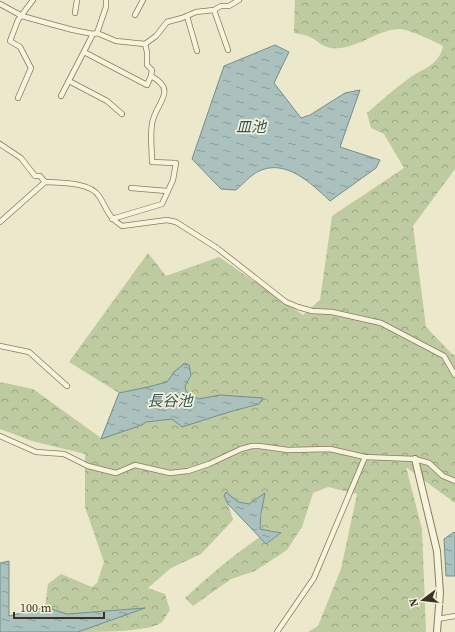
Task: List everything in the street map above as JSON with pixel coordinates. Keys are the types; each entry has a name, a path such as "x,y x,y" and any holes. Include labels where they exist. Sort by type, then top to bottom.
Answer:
{"street":[{"path":"18,98 32,68 20,47 10,41 18,20 34,0"},
{"path":"75,13 77,0"},
{"path":"60,96 95,33 106,7 106,0"},
{"path":"135,15 143,0"},
{"path":"219,0 223,6"},
{"path":"0,4 22,16 74,30 95,33 116,41 145,44 156,36 167,22 196,12 214,10 223,6 229,6 239,0"},
{"path":"214,10 228,50"},
{"path":"187,16 196,51"},
{"path":"84,52 147,84 152,70 146,65 147,52 145,44"},
{"path":"112,219 162,204 173,180 176,163 152,162 152,124 165,92 160,81 151,76"},
{"path":"69,81 107,101 122,114"},
{"path":"0,144 21,158 35,176 40,176 45,182 82,186 98,195 112,219 122,226 167,220 176,222 217,248 286,302 305,309 332,312 380,323 444,356 455,375"},
{"path":"0,222 45,182"},
{"path":"131,188 167,191"},
{"path":"0,346 28,352 67,386"},
{"path":"0,436 36,452 64,454 88,466 116,473 135,465 170,473 188,471 252,446 288,450 330,449 365,457 415,459 429,463 443,476 455,481"},
{"path":"277,632 314,578 365,457"},
{"path":"415,459 437,551 440,593 437,632"},
{"path":"438,619 455,616"}],"green space":[{"path":"295,0 455,0 455,169 413,226 426,327 452,354 455,355 455,503 406,467 422,529 426,632 308,632 318,626 341,569 357,494 328,487 313,493 302,527 287,550 255,571 231,579 193,606 185,598 221,566 260,537 266,544 281,534 275,531 260,529 264,494 249,504 238,502 224,496 233,520 201,554 171,568 148,588 165,594 170,610 161,623 134,630 78,632 143,608 67,614 45,607 48,584 61,574 92,587 97,583 104,562 85,507 85,454 32,441 0,429 0,382 33,389 101,438 119,393 69,362 148,253 166,276 219,257 303,315 320,300 332,216 404,168 384,134 371,128 367,113 392,91 414,75 430,66 438,58 443,46 422,36 401,29 383,32 349,46 331,48 310,37 294,33"}],"water":[{"name":"皿池","path":"275,45 289,52 274,83 301,118 310,115 345,93 360,90 340,147 380,160 376,168 330,201 315,187 297,174 278,168 267,168 257,172 236,190 221,189 192,159 224,66"},
{"name":"長谷池","path":"184,364 189,365 191,375 185,386 186,391 192,396 199,399 220,395 263,398 259,404 182,427 172,419 146,422 142,425 101,439 119,393 167,382 175,371"},
{"path":"226,492 238,502 249,504 265,493 260,529 281,533 266,544 228,504 224,496"},
{"path":"454,532 455,576 446,576 444,539"},
{"path":"9,561 9,616 45,607 67,614 145,608 78,632 0,632 0,563"}]}
